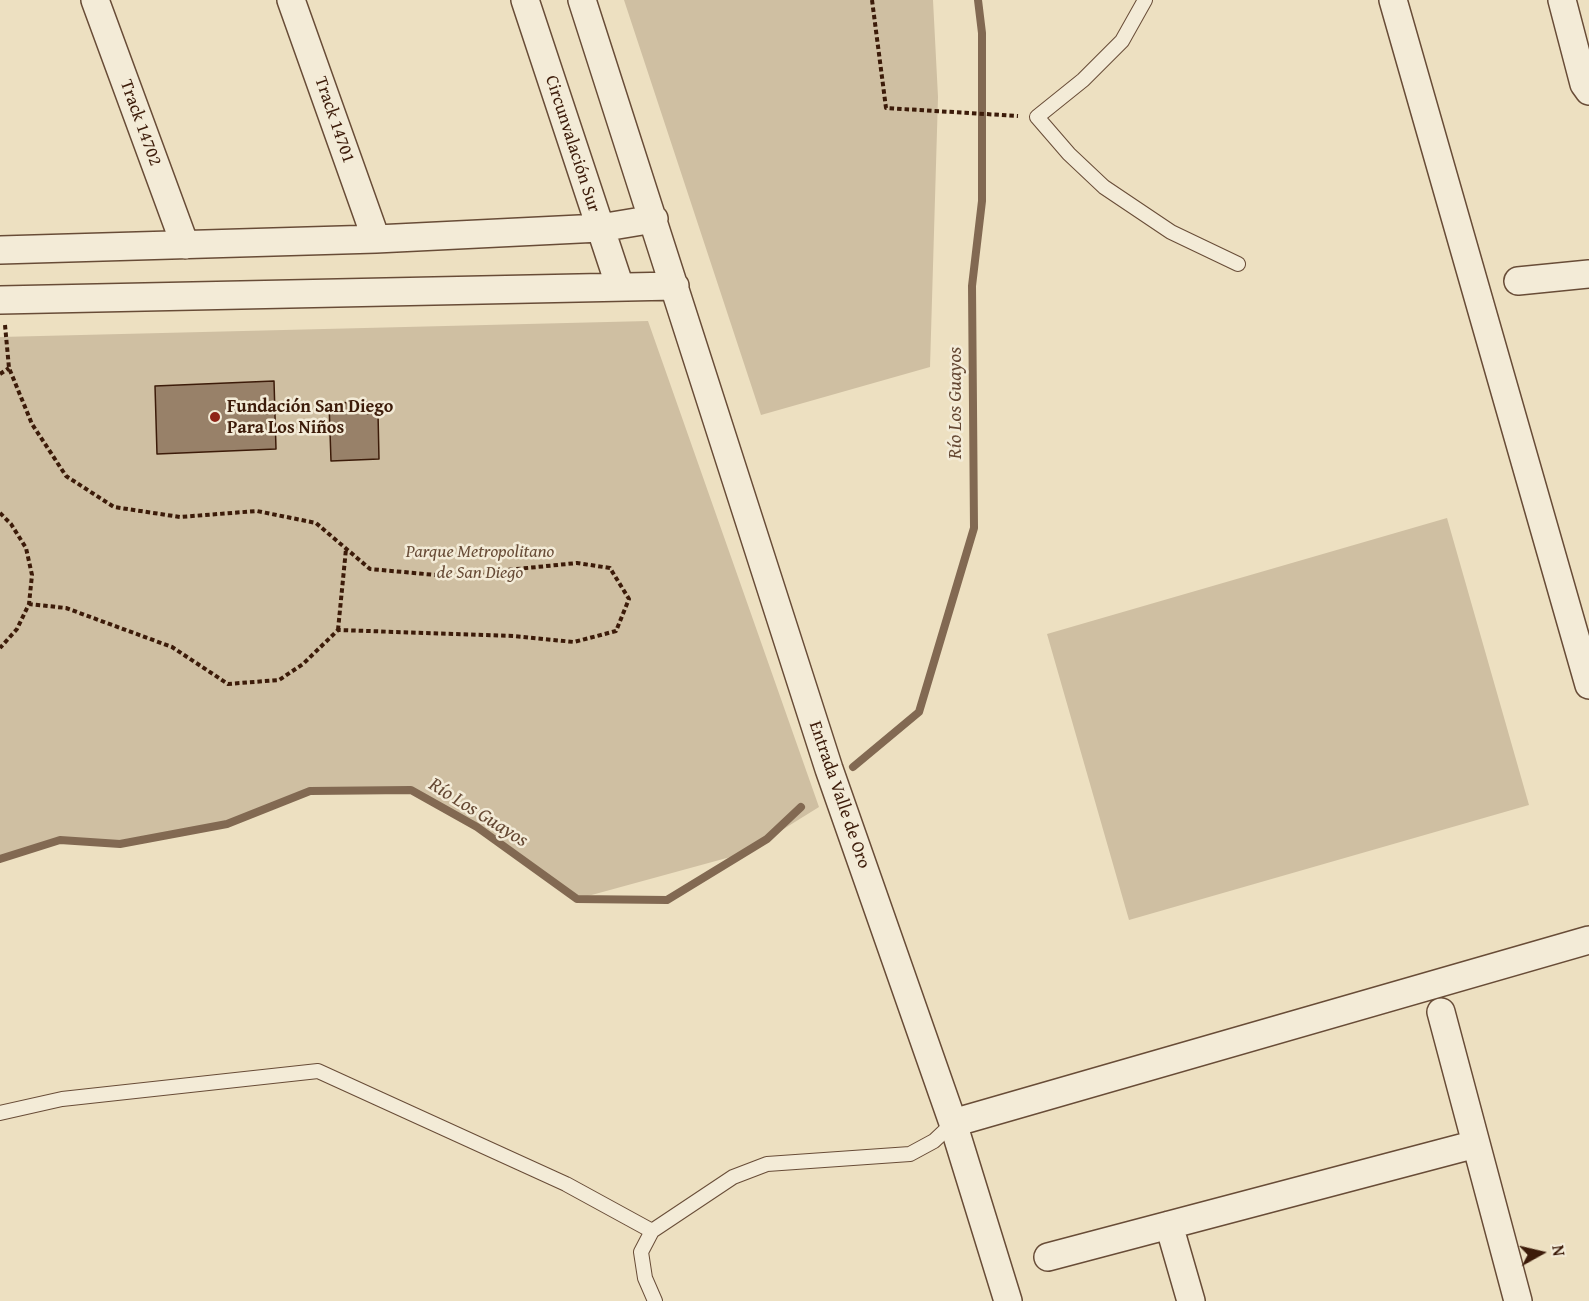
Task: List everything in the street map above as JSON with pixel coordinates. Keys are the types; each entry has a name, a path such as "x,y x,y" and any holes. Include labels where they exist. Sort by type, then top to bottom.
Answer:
{"street":[{"name":"Track 14702","path":"95,0 185,245"},
{"name":"Track 14701","path":"291,0 376,239"},
{"name":"Circunvalación Sur","path":"525,0 620,287"},
{"path":"1,300 675,286 582,0"},
{"path":"1393,0 1589,685"},
{"path":"1562,0 1584,84 1589,91"},
{"path":"0,250 376,239 600,228 654,219"},
{"path":"1518,281 1589,274"},
{"name":"Entrada Valle de Oro","path":"675,286 705,388 829,769 953,1122 1008,1301"},
{"path":"953,1122 1589,940"},
{"path":"1441,1012 1518,1301"},
{"path":"1048,1257 1476,1144"},
{"path":"1169,1225 1191,1301"}],"lane":[{"path":"1145,0 1122,41 1083,80 1037,117 1069,154 1104,187 1171,232 1239,264"},
{"path":"0,1113 62,1099 318,1071 566,1184 652,1231"},
{"path":"655,1301 645,1278 641,1252 652,1231 734,1177 767,1164 910,1155 934,1141 953,1122"}],"path":[{"path":"872,0 886,108 1037,117"},
{"path":"1,300 9,368 32,424 66,476 114,507 180,517 257,511 316,523 370,569 447,576 577,563 610,568 629,599 616,631 574,642 514,636 338,630"},
{"path":"0,374 9,368"},
{"path":"0,513 12,524 26,548 32,575 29,604 17,629 0,648"},
{"path":"29,604 66,608 172,647 228,684 279,680 303,664 338,630 346,548"}],"green space":[{"path":"624,0 933,0 938,97 930,367 761,415"},
{"name":"Parque Metropolitano de San Diego","path":"648,321 819,807 745,853 577,899 477,827 411,790 310,791 227,824 120,844 60,840 0,859 0,337"},
{"path":"1447,518 1529,805 1129,920 1047,634"}],"building":[{"name":"Fundación San Diego Para Los Niños","path":"274,381 276,449 157,454 155,386"},
{"path":"368,402 368,414 378,413 379,459 331,461 329,403"}],"waterway":[{"name":"Río Los Guayos","path":"853,767 919,712 974,528 972,286 982,201 982,33 978,0"},
{"name":"Río Los Guayos","path":"0,859 60,840 120,844 227,824 310,791 411,790 477,827 577,899 667,900 767,839 801,807"}],"place":[{"name":"Fundación San Diego Para Los Niños","path":"215,417"}]}
